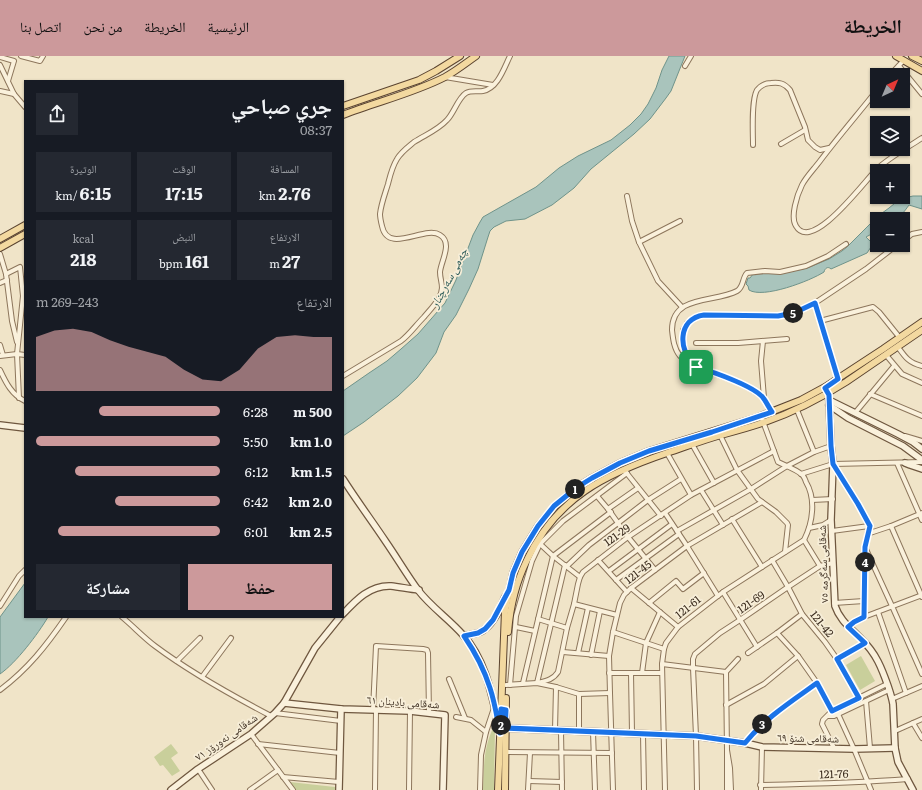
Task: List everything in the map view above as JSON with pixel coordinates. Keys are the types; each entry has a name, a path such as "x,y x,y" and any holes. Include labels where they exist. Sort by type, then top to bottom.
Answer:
{"main road":[{"path":"344,106 419,80 460,56"},
{"path":"344,116 445,77 476,56"},
{"path":"896,56 922,70"},
{"path":"912,56 922,60"},
{"path":"918,56 922,60"},
{"path":"0,239 24,226"},
{"path":"0,248 24,235"},
{"path":"828,396 838,379 922,322"},
{"path":"505,790 505,610 516,566 522,552 538,526 554,506 576,488 592,478 620,463 649,451 797,410 828,396 922,330"},
{"path":"498,790 500,733 508,685 508,628 514,594 522,571 548,524 580,493 599,482 667,453 762,420 772,412 801,400 828,396"},
{"path":"464,636 478,633 485,629 493,620 509,590"}],"street":[{"path":"21,56 40,61 43,56"},
{"path":"344,375 408,336 435,304 441,292 442,285 440,269 446,250 443,237 439,234 431,233 409,238 396,239 389,237 384,233 380,216 381,207 392,168 401,154 413,143 447,120 464,94 487,90 493,85 500,76 510,56"},
{"path":"686,66 691,56"},
{"path":"0,57 14,61 8,81"},
{"path":"904,60 899,66 922,94"},
{"path":"0,65 14,94 24,106"},
{"path":"445,77 493,85"},
{"path":"753,145 754,103 757,90 765,83 781,83 790,90 808,140 820,150 830,148"},
{"path":"0,91 14,94"},
{"path":"870,99 802,184 794,210 795,224 800,231 804,233 813,231 827,222 839,212 877,168 922,138"},
{"path":"782,144 805,130"},
{"path":"627,196 632,222 639,242 658,281 682,308"},
{"path":"639,242 680,221"},
{"path":"910,235 917,232 922,232"},
{"path":"764,398 751,389 726,377 689,364 681,357 676,349 672,332 677,314 682,308 694,302 732,293 738,290 748,272 780,272 806,266 828,256 846,244"},
{"path":"696,367 685,351 683,339 684,330 687,323 694,318 704,315 778,316 794,313 815,303 866,269 888,252"},
{"path":"0,254 6,274 12,320 18,347"},
{"path":"6,274 20,267 24,296 17,354 19,398"},
{"path":"0,283 7,280"},
{"path":"815,303 838,379"},
{"path":"820,321 873,307 879,312 900,338"},
{"path":"696,343 738,343 787,339"},
{"path":"763,341 761,361 764,398 772,412"},
{"path":"0,345 2,355 24,355"},
{"path":"898,347 911,362 922,366"},
{"path":"886,355 902,374 922,383"},
{"path":"856,413 894,366"},
{"path":"0,370 7,386 19,398 24,400"},
{"path":"870,394 922,416"},
{"path":"828,396 856,413 913,442 922,449"},
{"path":"828,396 844,415 903,446 922,461"},
{"name":"شەقامی سەگرمە ٧٥","path":"828,396 833,464 833,499 831,520 834,603 837,613 877,658 883,672 892,698 895,748 898,762 913,790"},
{"path":"797,410 814,452"},
{"path":"762,420 778,462 801,474 808,485 812,500 811,524 804,540 820,566"},
{"path":"873,429 876,423"},
{"path":"0,425 24,428"},
{"path":"898,434 922,441"},
{"path":"720,435 737,470 758,499 776,512 787,523 785,552"},
{"path":"692,444 714,483"},
{"path":"616,580 646,559 678,533 714,510 787,466 814,452 831,446"},
{"name":"121-29","path":"580,577 583,572 628,537 691,495 774,451"},
{"path":"667,453 691,495"},
{"path":"801,474 833,464 905,463 922,461"},
{"path":"897,463 921,513 922,520"},
{"path":"905,463 922,469"},
{"path":"833,464 870,526 870,533 865,547 864,617"},
{"path":"610,694 579,694 536,683 508,685 516,627 516,616 538,542 625,471 648,500 672,524 718,596"},
{"path":"536,683 566,566 589,545 648,500 681,479"},
{"path":"344,481 419,590 464,636 473,649 483,667 491,689 500,733"},
{"path":"523,683 553,556 638,488"},
{"path":"702,490 723,525"},
{"path":"596,496 610,511 628,537 655,570"},
{"path":"812,500 833,499"},
{"name":"121-45","path":"613,790 609,656 613,632 622,599 631,588 687,546 762,502"},
{"path":"870,533 921,513"},
{"path":"732,519 762,567"},
{"path":"809,528 831,520"},
{"path":"608,571 672,524"},
{"path":"832,531 870,526"},
{"path":"848,627 864,617 922,596 891,526"},
{"name":"121-61","path":"665,790 662,664 664,649 669,638 678,627 723,592 804,540"},
{"path":"536,683 549,680 557,675 580,577 538,542"},
{"path":"865,547 922,674"},
{"path":"598,560 627,592"},
{"name":"121-42","path":"772,560 802,614 837,659 859,698"},
{"name":"121-69","path":"692,668 693,657 720,633 820,566 833,563"},
{"path":"0,606 19,576 24,571"},
{"path":"649,603 676,581 683,588 704,573"},
{"path":"344,613 360,597 374,589 392,586 419,590"},
{"path":"631,588 678,627"},
{"path":"723,592 757,647"},
{"path":"834,603 864,602"},
{"path":"574,604 617,615"},
{"path":"578,653 588,608"},
{"path":"591,655 600,611"},
{"path":"642,673 646,643 660,612"},
{"path":"878,612 906,694"},
{"path":"748,653 802,614"},
{"path":"0,690 33,661 65,618"},
{"path":"123,618 154,645 217,687 273,715 340,721"},
{"name":"شەقامی نەورۆز ٧١","path":"172,790 198,769 251,734 273,715 284,702 315,648 339,618"},
{"path":"538,619 567,628"},
{"path":"516,627 535,630"},
{"path":"613,632 664,649"},
{"path":"777,633 798,656 817,683 832,711"},
{"path":"177,661 200,638"},
{"path":"202,677 230,638"},
{"path":"837,659 865,643"},
{"path":"374,790 376,646 427,650 429,713"},
{"path":"563,652 609,656"},
{"path":"726,705 764,684 798,656"},
{"path":"727,790 726,672 738,659"},
{"path":"662,664 726,672"},
{"path":"692,668 696,736 697,790"},
{"path":"609,673 662,673"},
{"path":"631,673 632,733"},
{"path":"449,679 465,718"},
{"path":"745,743 766,721 817,683"},
{"path":"892,698 906,694 922,686"},
{"path":"555,730 556,687"},
{"path":"834,748 822,724 823,720 832,711 859,698 888,687"},
{"path":"828,716 838,714 866,701 888,687"},
{"path":"579,694 579,731"},
{"path":"866,701 870,748"},
{"name":"شەقامی بادینان ٦١","path":"284,702 341,709 410,711 445,715 443,790"},
{"path":"480,790 481,755 486,732 495,708"},
{"path":"339,790 341,709"},
{"path":"408,790 410,711"},
{"path":"838,714 871,790"},
{"path":"456,717 471,720 486,732"},
{"path":"894,731 922,719"},
{"path":"913,723 922,738"},
{"name":"شەقامی شنۆ ٦٩","path":"505,728 696,736 762,747 854,749 895,748"},
{"path":"561,731 562,790"},
{"path":"593,732 595,790"},
{"path":"251,734 293,790"},
{"path":"643,734 644,790"},
{"path":"258,744 340,753"},
{"path":"761,790 762,747"},
{"path":"727,750 731,790"},
{"path":"505,752 612,753"},
{"path":"528,790 530,752"},
{"path":"198,769 212,790"},
{"path":"250,790 278,770"},
{"path":"283,777 339,782"},
{"name":"121-76","path":"760,785 867,782 908,779"},
{"path":"529,781 562,782"}],"green space":[{"path":"861,656 875,681 860,690 846,665"},
{"path":"493,728 495,728 494,790 483,790 487,744"},
{"path":"171,744 178,753 171,758 180,771 172,776 163,765 160,766 154,757"},
{"path":"290,782 335,787 335,790 296,790"}],"water":[{"path":"669,56 685,56 671,91 650,119 591,169 574,188 552,205 525,219 506,221 494,227 490,231 478,269 456,315 444,332 436,353 417,378 398,396 344,435 344,390 387,361 401,349 418,334 445,303 456,280 473,235 483,217 536,187 559,168 578,156 611,140 630,125 648,104 656,88 662,70"},
{"path":"922,196 922,209 909,205 904,212 884,212 894,204 910,204 910,197"},
{"path":"870,224 870,235 866,237 870,241 870,248 867,253 831,269 827,268 824,272 808,280 775,291 756,292 749,290 746,284 748,278 750,278 753,274 762,272 781,273 807,268 829,259 847,247"},
{"path":"24,584 24,618 47,618 39,632 26,648 13,663 0,674 0,617"}],"route":[{"path":"815,303 838,379 825,388 829,395 833,464 870,526 865,547 864,617 848,627 865,643 837,659 859,698 832,711 817,683 766,721 745,743 696,736 505,728 506,710 501,709 500,733 491,689 483,667 464,636 478,633 485,629 493,620 509,590 513,573 522,552 538,526 554,506 576,488 620,463 649,451 676,444 772,412 764,398 751,389 726,377 696,367 691,362 685,351 683,339 684,330 687,323 694,318 704,315 778,316 794,313 815,303"}],"water label":[{"name":"چەمی سەرچنار","path":"449,278"}]}
